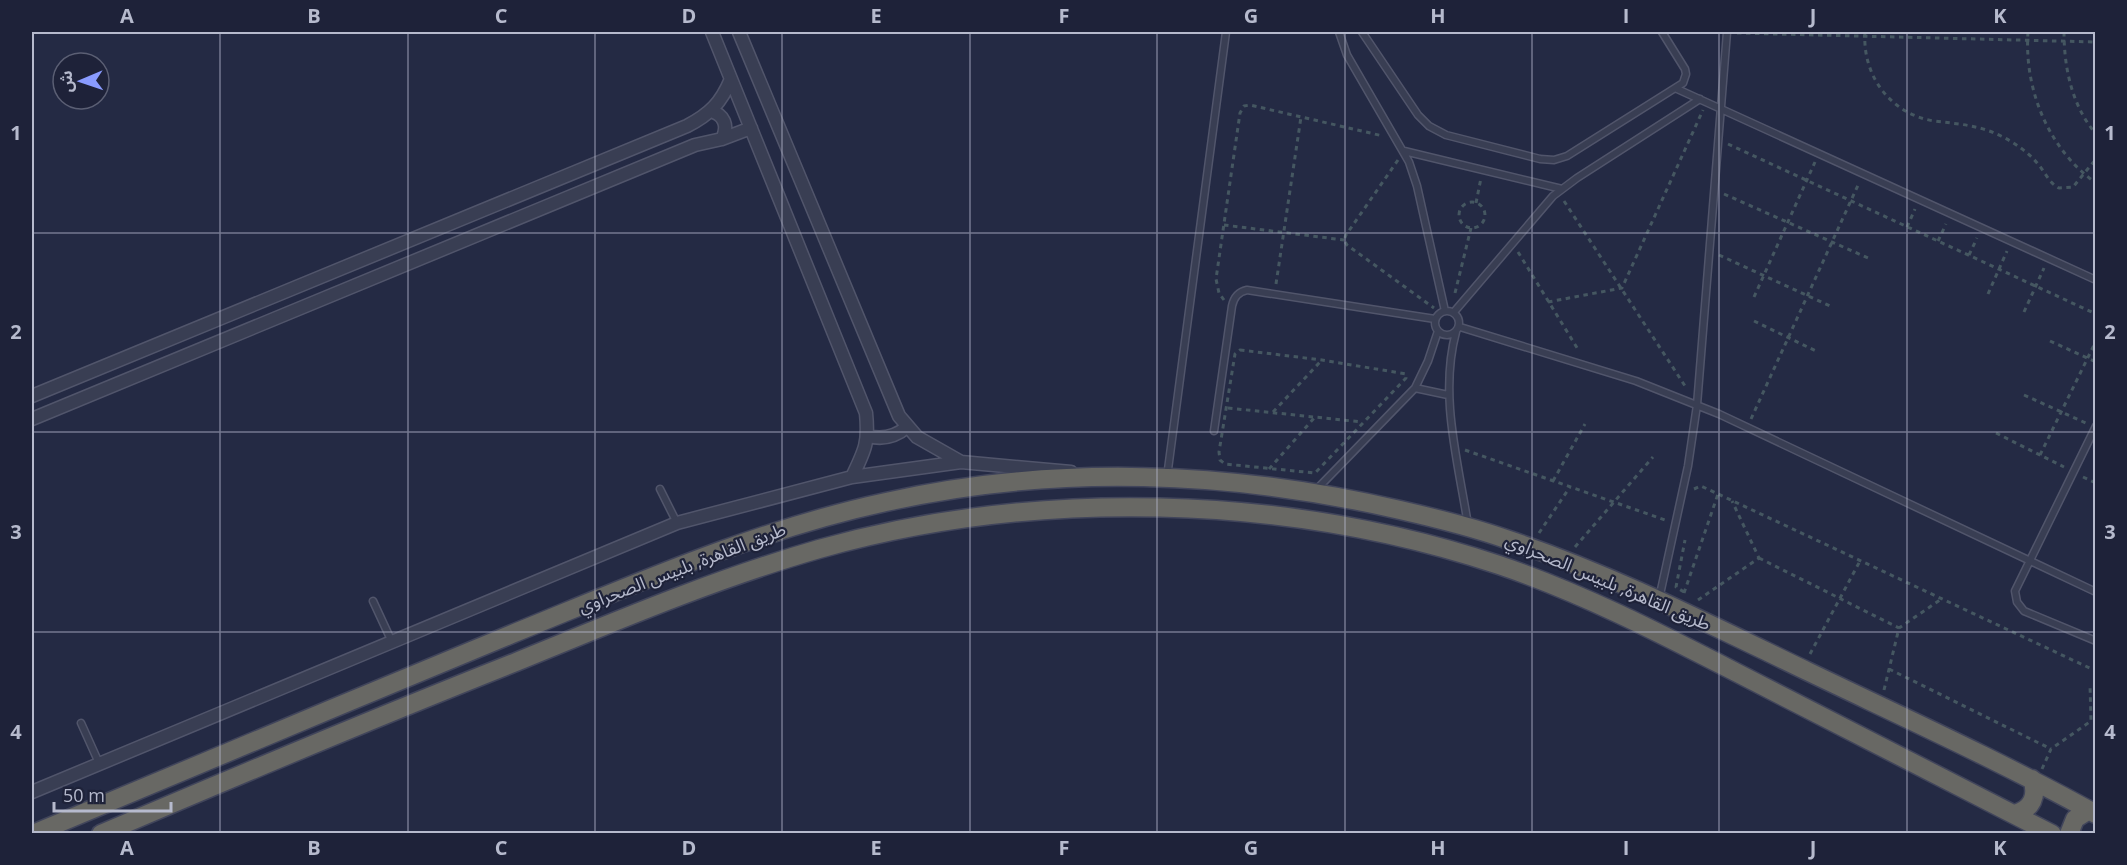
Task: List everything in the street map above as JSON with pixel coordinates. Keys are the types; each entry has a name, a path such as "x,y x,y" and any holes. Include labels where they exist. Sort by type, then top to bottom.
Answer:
{"highway":[{"name":"طريق القاهرة, بلبيس الصحراوي","path":"33,834 375,690 739,542 813,519 944,491 1042,480 1120,477 1253,484 1313,492 1362,501 1468,528 1530,547 1564,559 1659,600 2034,780 2092,812"},
{"name":"طريق القاهرة, بلبيس الصحراوي","path":"101,834 384,714 753,569 899,530 974,518 1049,510 1125,507 1201,509 1351,527 1425,543 1497,564 1563,588 1650,628 2052,834"},
{"path":"2014,814 2031,806 2035,797 2034,780"},
{"path":"2069,834 2075,819 2092,812"}],"street":[{"path":"711,32 866,413 868,436 866,448 852,477"},
{"path":"739,32 899,416 917,437 961,462"},
{"path":"32,396 687,126 705,116 718,104 731,79"},
{"path":"710,111 721,116 725,121 726,127 722,139"},
{"path":"32,419 684,150 751,128"},
{"path":"868,436 889,438 907,428"},
{"path":"32,792 677,523 852,477 961,462 1120,477"}],"lane":[{"path":"1167,478 1226,32"},
{"path":"1339,32 1347,55 1404,151 1417,186 1448,312"},
{"path":"1362,32 1418,115 1429,126 1446,135 1540,159 1554,160 1567,156 1675,88 1685,79 1685,69 1662,32"},
{"path":"1659,600 1688,466 1697,405 1727,32"},
{"path":"1675,88 2096,280"},
{"path":"1214,431 1232,306 1235,297 1243,291 1435,319 1448,312 1560,190 1703,101"},
{"path":"1404,151 1560,190"},
{"path":"1448,312 1458,316 1458,330 1449,364 1448,395 1468,528"},
{"path":"1435,319 1435,326 1443,335 1450,336 1458,330"},
{"path":"1458,330 1636,381 1697,405 2096,592"},
{"path":"1313,492 1415,388 1438,332"},
{"path":"1415,388 1448,395"},
{"path":"2095,426 2015,591 2017,602 2024,611 2096,641"},
{"path":"660,489 677,523"},
{"path":"373,602 392,642"},
{"path":"81,723 99,763"}],"path":[{"path":"1727,32 2096,42"},
{"path":"1865,32 1866,57 1874,80 1890,100 1901,108 1922,118 1975,126 2003,137 2039,164 2051,182 2059,188 2073,187 2096,159"},
{"path":"2028,32 2030,75 2039,109 2055,140 2066,155 2096,183"},
{"path":"2064,32 2067,69 2074,96 2082,114 2096,134"},
{"path":"1622,288 1703,101"},
{"path":"1232,306 1222,298 1217,286 1241,109 1250,105 1396,140"},
{"path":"1275,294 1301,117"},
{"path":"1718,139 2096,314"},
{"path":"1344,240 1404,151"},
{"path":"1754,297 1819,154"},
{"path":"1476,203 1483,169"},
{"path":"1747,427 1863,174"},
{"path":"1560,190 1697,405"},
{"path":"1714,190 1868,258"},
{"path":"1907,226 1920,200"},
{"path":"1476,203 1483,209 1485,218 1480,225 1471,228 1462,222 1460,213 1466,204 1476,203"},
{"path":"1938,241 1951,214"},
{"path":"1224,225 1344,240"},
{"path":"1344,240 1347,245 1448,312 1471,228"},
{"path":"1969,255 1982,228"},
{"path":"1988,294 2011,241"},
{"path":"1512,243 1588,366"},
{"path":"1709,251 1830,306"},
{"path":"2024,312 2048,258"},
{"path":"1548,302 1622,288"},
{"path":"1754,321 1818,352"},
{"path":"2050,341 2096,362"},
{"path":"2040,454 2096,341"},
{"path":"1238,351 1322,360 1406,374 1406,379 1315,473 1226,464 1220,460 1219,452 1235,354 1238,351"},
{"path":"1273,412 1322,360"},
{"path":"2024,395 2095,426"},
{"path":"1218,406 1380,424"},
{"path":"1269,469 1314,417"},
{"path":"1553,481 1585,424"},
{"path":"1996,433 2096,483"},
{"path":"1455,446 1675,524"},
{"path":"1564,559 1653,457"},
{"path":"1693,493 1695,487 1701,486 2096,671"},
{"path":"1530,547 1570,487"},
{"path":"1680,610 1684,592 1718,494"},
{"path":"1732,500 1759,558 1899,628"},
{"path":"1684,540 1676,587 1684,592"},
{"path":"1680,610 1759,558"},
{"path":"1802,669 1860,561"},
{"path":"1880,706 1899,628 1941,600"},
{"path":"1889,669 2051,749"},
{"path":"2090,685 2091,721"},
{"path":"2034,780 2051,749 2091,721"},
{"path":"2091,721 2096,724"}]}
